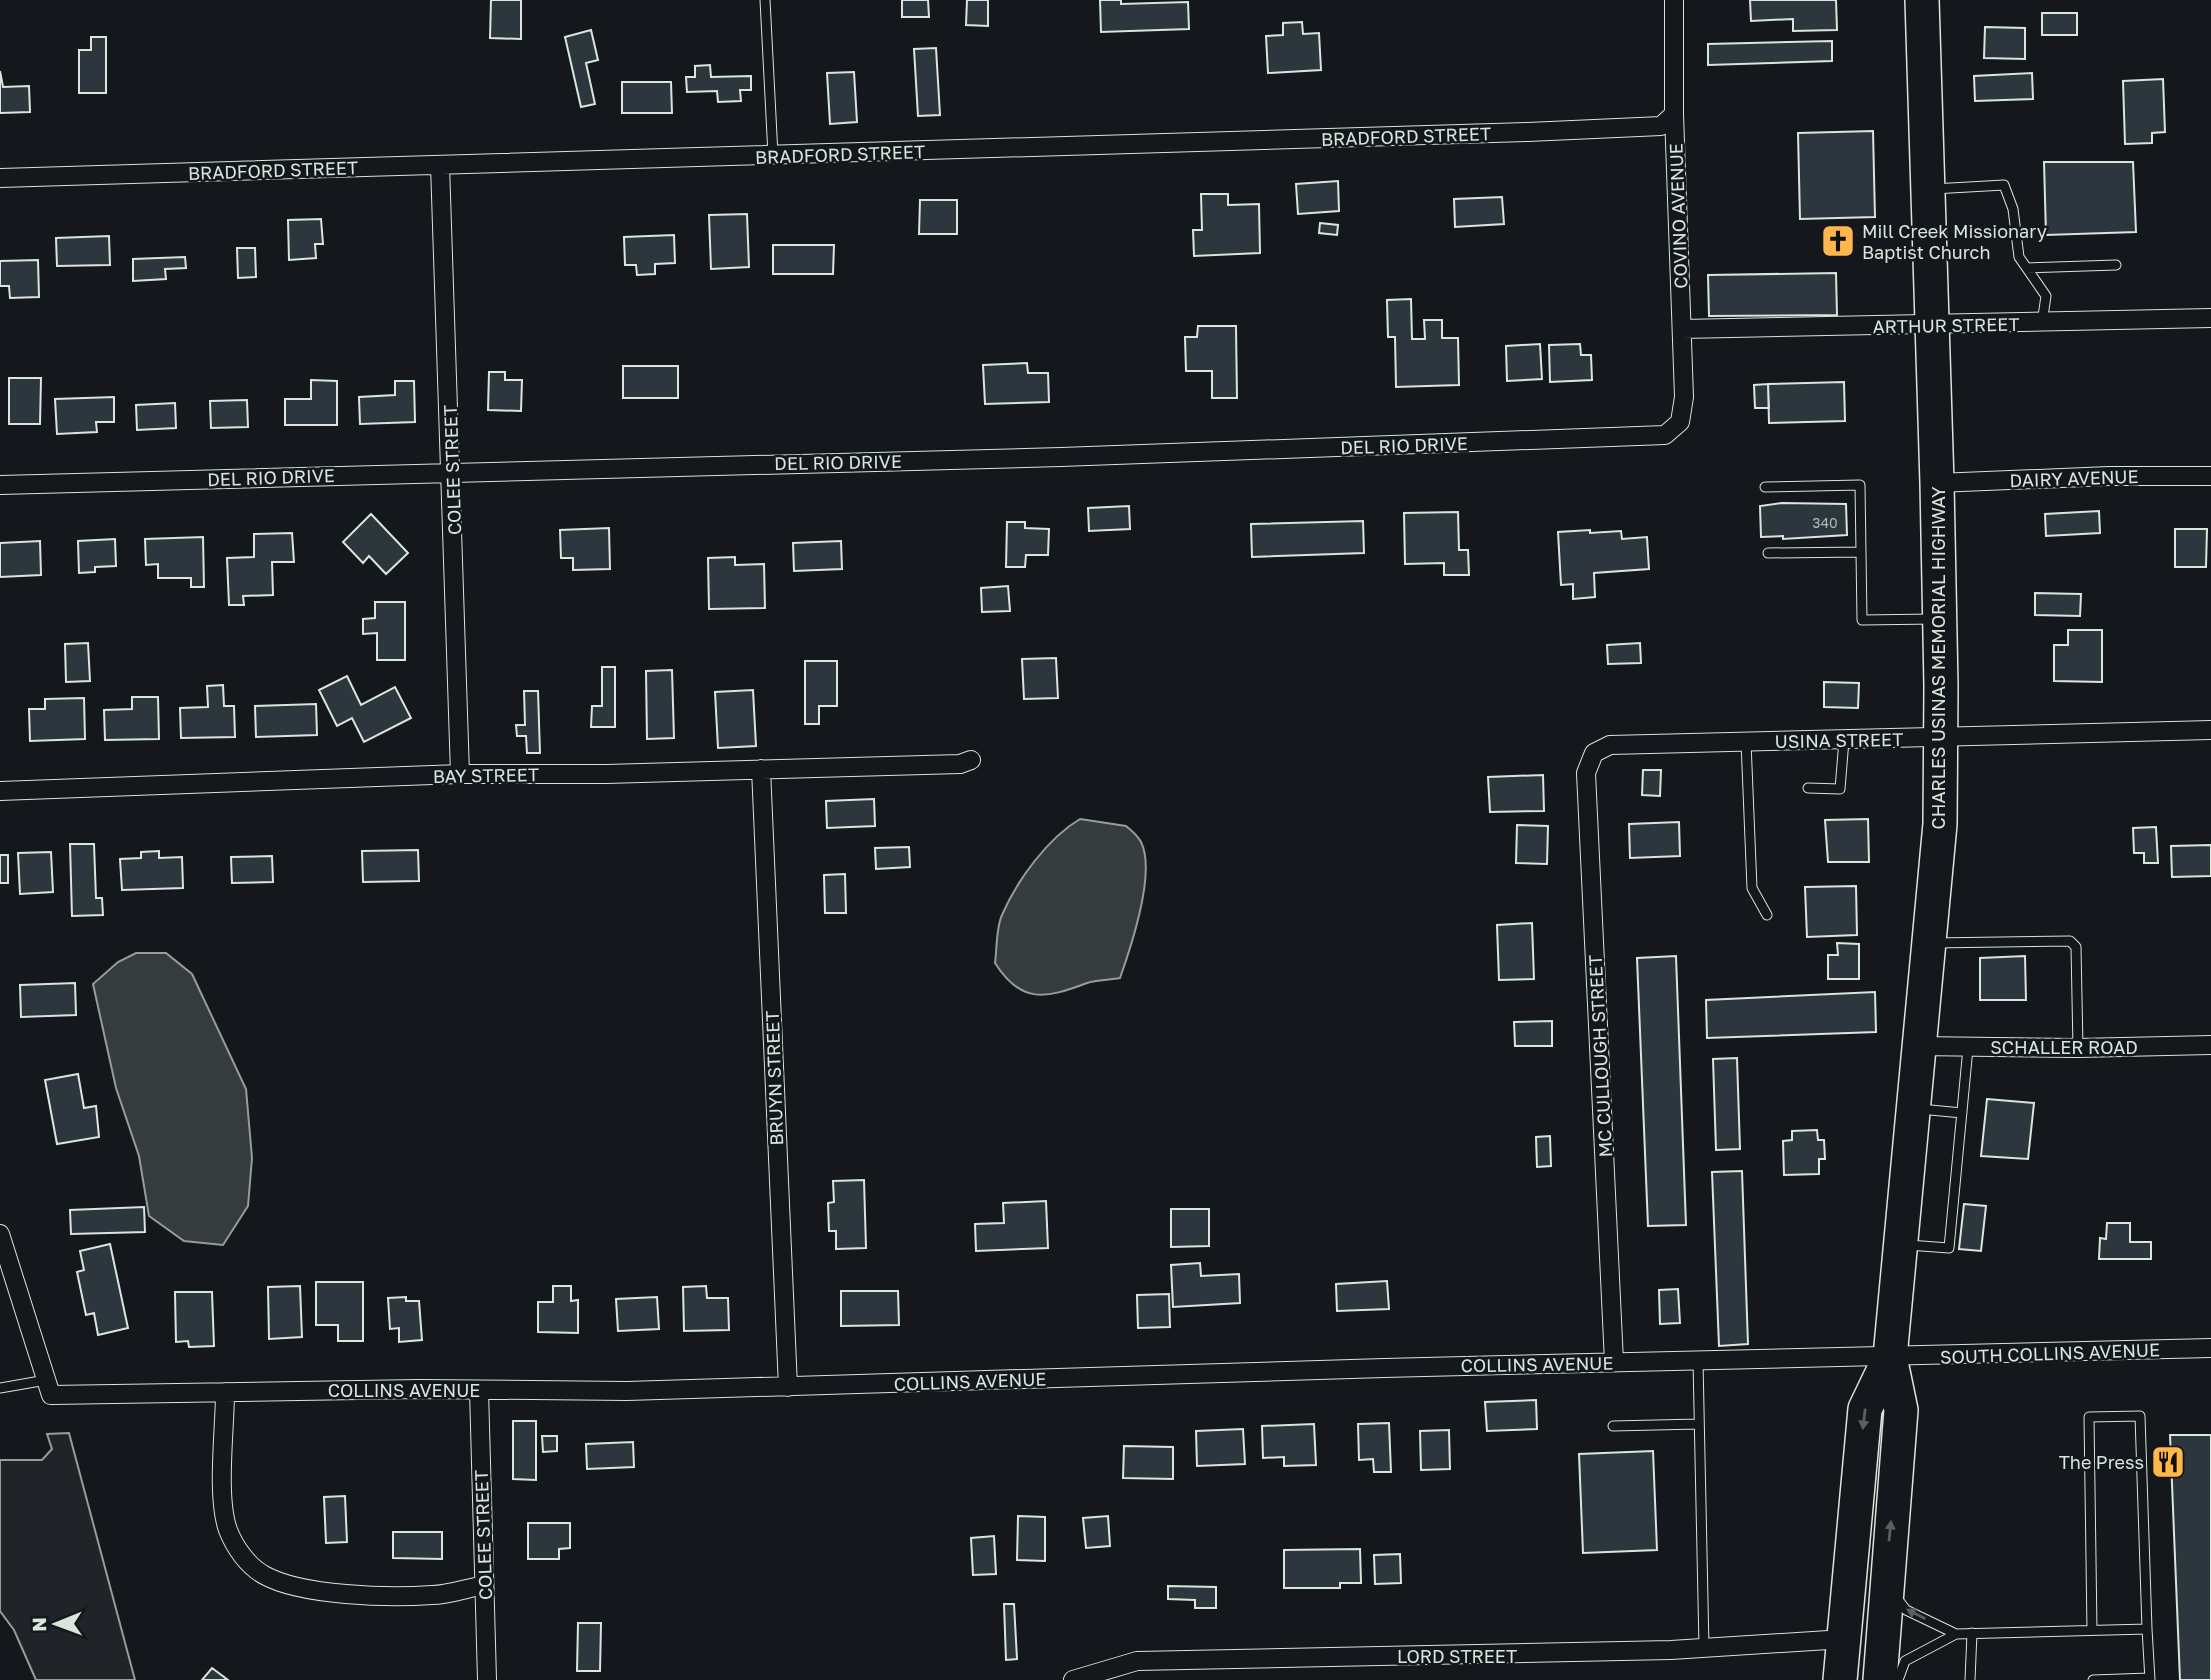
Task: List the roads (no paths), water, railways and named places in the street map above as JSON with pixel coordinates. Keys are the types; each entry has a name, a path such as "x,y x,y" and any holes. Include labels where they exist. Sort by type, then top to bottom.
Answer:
{"highway":[{"name":"CHARLES USINAS MEMORIAL HIGHWAY","path":"1880,1680 1885,1583 1900,1410 1890,1357 1917,1046 1940,824 1940,618 1922,0"},
{"name":"CHARLES USINAS MEMORIAL HIGHWAY","path":"1840,1680 1865,1409 1890,1357"}],"street":[{"name":"COVINO AVENUE","path":"1674,0 1674,114 1684,397 1680,422 1674,430"},
{"name":"BRADFORD STREET","path":"0,178 773,157 1661,126 1674,114"},
{"name":"COLEE STREET","path":"440,165 453,471 460,774"},
{"name":"ARTHUR STREET","path":"1682,329 1932,326 2211,318"},
{"name":"DEL RIO DRIVE","path":"0,485 1563,441 1665,435 1674,430"},
{"name":"DAIRY AVENUE","path":"1937,483 2109,476 2211,476"},
{"name":"USINA STREET","path":"1594,753 1610,745 2211,730"},
{"name":"MC CULLOUGH STREET","path":"1594,753 1586,773 1614,1362"},
{"name":"BAY STREET","path":"0,791 460,774 960,764 971,760"},
{"name":"BRUYN STREET","path":"761,769 788,1387"},
{"name":"SCHALLER ROAD","path":"1917,1046 2078,1048 2211,1045"},
{"path":"0,1234 49,1388"},
{"name":"SOUTH COLLINS AVENUE","path":"1890,1357 2211,1348"},
{"name":"COLLINS AVENUE","path":"49,1388 225,1392 627,1391 1614,1362 1890,1357"},
{"name":"COLEE STREET","path":"479,1390 487,1680"},
{"path":"225,1392 223,1507 228,1529 238,1550 262,1574 282,1584 343,1593 435,1595 484,1585"},
{"name":"LORD STREET","path":"1073,1680 1137,1661 1354,1656 1466,1657 1704,1648 1843,1639"}],"lane":[{"path":"765,0 773,157"},
{"path":"1928,189 2004,186 2013,209 2019,257 2046,296 2042,323"},
{"path":"2027,268 2116,265"},
{"path":"1765,487 1860,485 1862,620 1940,618"},
{"path":"1768,553 1861,552"},
{"path":"1808,788 1840,789 1844,740"},
{"path":"1746,742 1752,888 1768,915"},
{"path":"1928,943 2070,941 2076,947 2078,1048"},
{"path":"1899,1245 1949,1248 1968,1048"},
{"path":"1912,1108 1962,1113"},
{"path":"1698,1361 1704,1648"},
{"path":"0,1388 49,1388"},
{"path":"2092,1630 2089,1417 2140,1416 2150,1679 2093,1680"},
{"path":"1613,1426 1698,1424"},
{"path":"1885,1583 1906,1610 1956,1634"},
{"path":"1898,1680 1905,1661 1956,1634 2147,1629"},
{"path":"1970,1680 1972,1633"}],"place":[{"name":"Mill Creek Missionary Baptist Church","path":"1838,241"},
{"name":"The Press","path":"2168,1462"}]}
